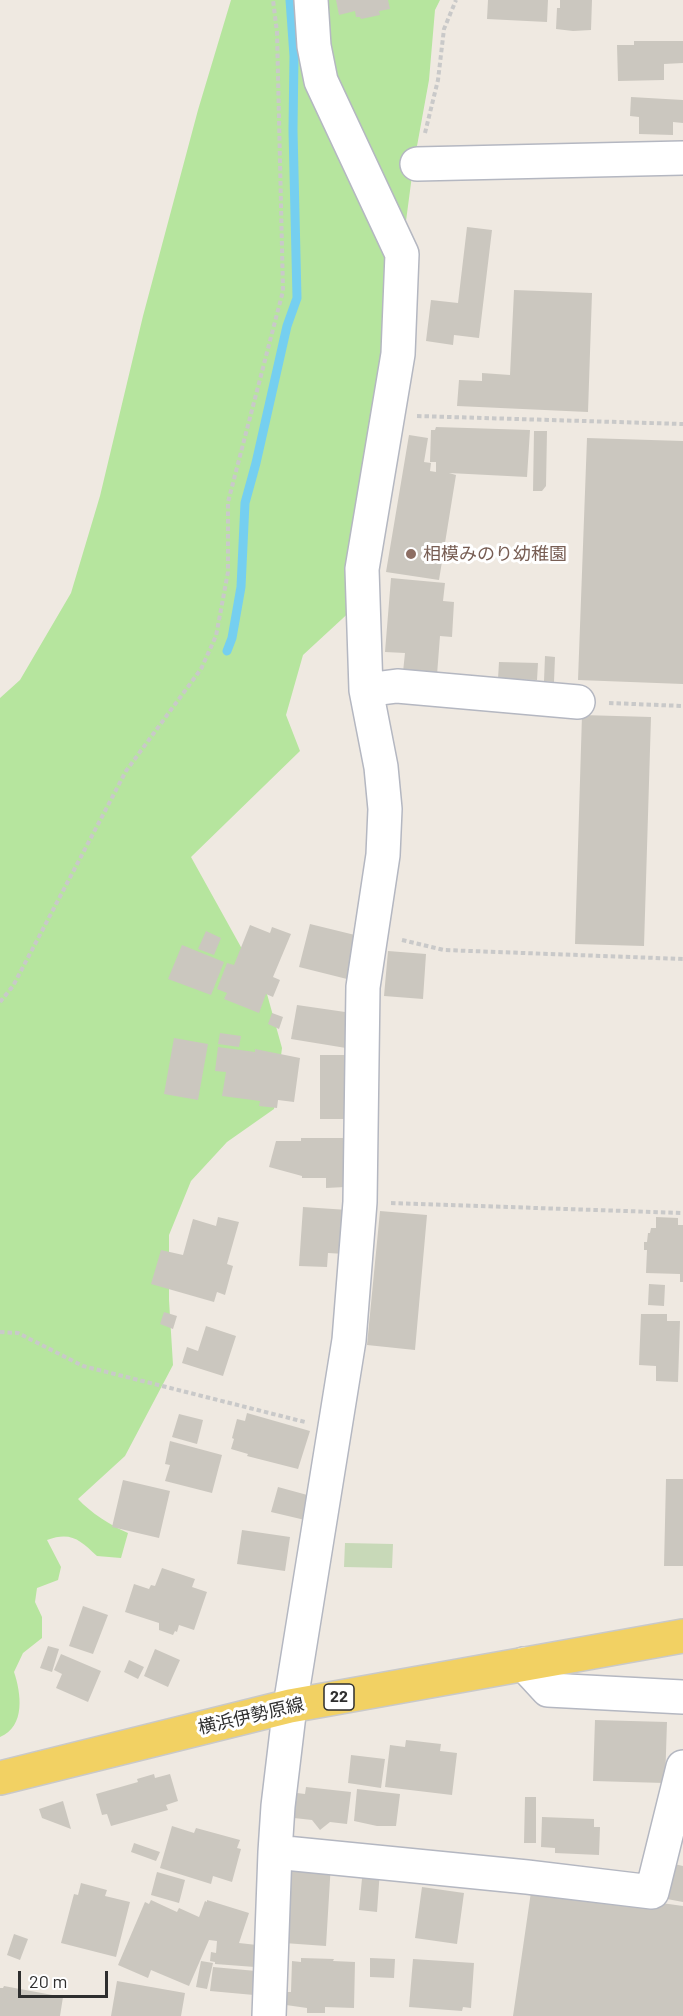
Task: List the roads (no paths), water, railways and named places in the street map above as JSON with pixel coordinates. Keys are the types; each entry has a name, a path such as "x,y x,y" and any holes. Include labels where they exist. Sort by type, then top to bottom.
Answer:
{"main road":[{"name":"横浜伊勢原線","path":"0,1778 290,1706 683,1636"}],"street":[{"path":"269,2016 275,1852 290,1706 349,1340 360,1202 363,987 383,855 385,809 381,767 366,690 362,569 390,415 398,354 402,254 321,81 314,46 311,0"},
{"path":"417,164 683,158"},
{"path":"366,690 397,686 578,702"},
{"path":"524,1664 548,1690 683,1697"},
{"path":"275,1852 652,1892 683,1767"}],"waterway":[{"path":"227,651 232,638 241,587 245,503 287,326 297,298 293,130 294,56 290,0"}],"place":[{"name":"相模みのり幼稚園","path":"411,554"}]}
